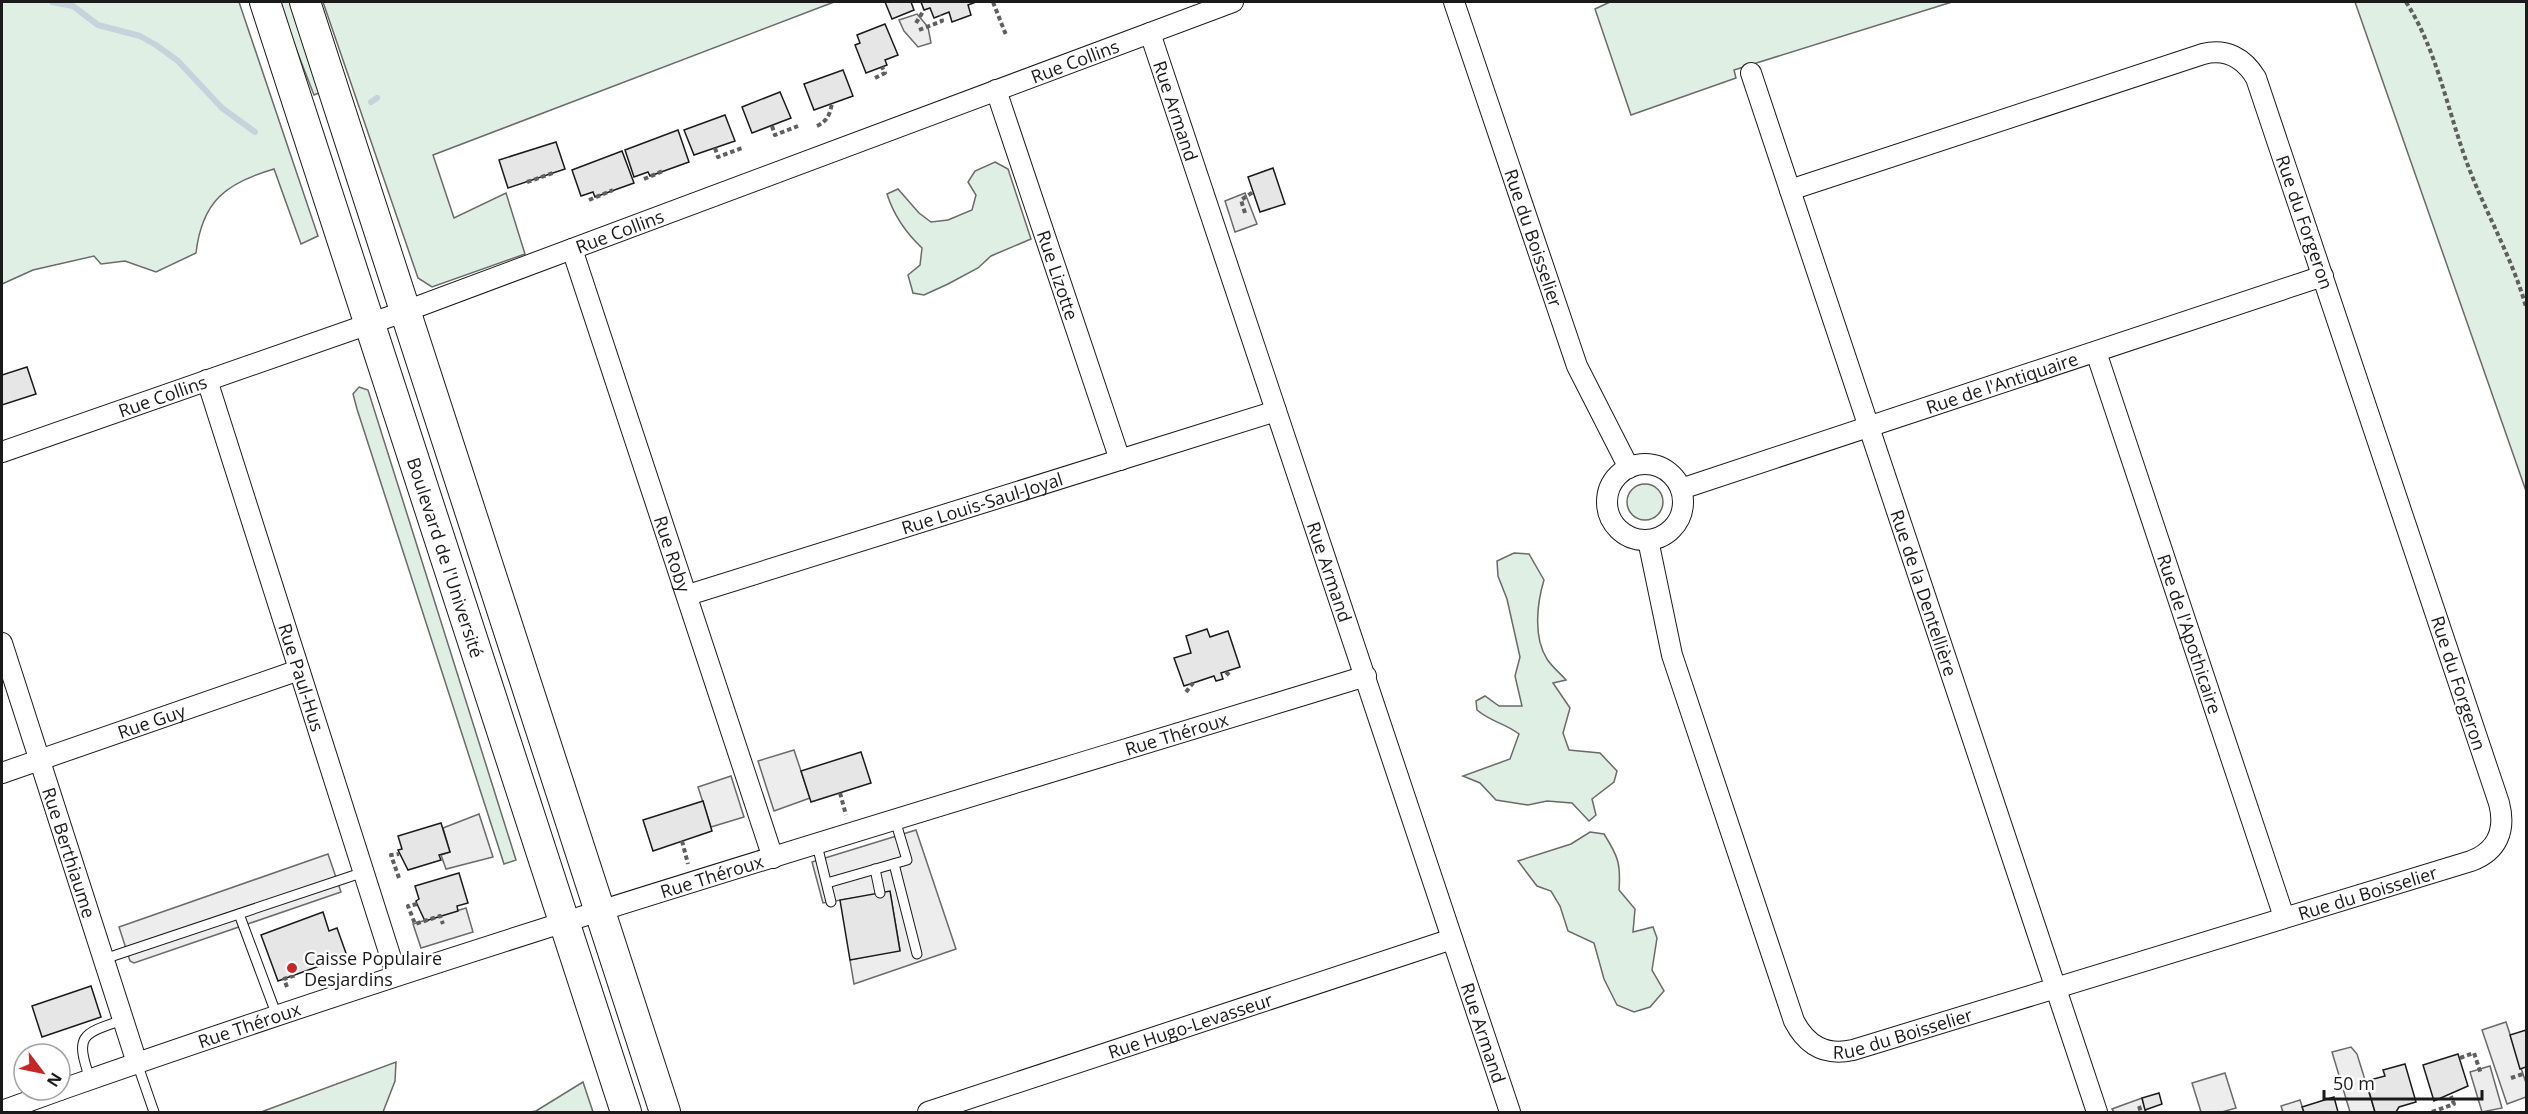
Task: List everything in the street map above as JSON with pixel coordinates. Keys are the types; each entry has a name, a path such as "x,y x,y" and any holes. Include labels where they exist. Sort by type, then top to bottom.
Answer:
{"main road":[{"name":"Boulevard de l'Université","path":"265,2 626,1113"},
{"name":"Boulevard de l'Université","path":"305,2 665,1113"}],"street":[{"name":"Rue Collins","path":"2,452 371,324 1233,2"},
{"name":"Rue du Boisselier","path":"1454,2 1577,366 1629,468"},
{"name":"Rue Armand","path":"1150,33 1510,1113"},
{"name":"Rue du Forgeron","path":"1790,190 2203,54 2214,51 2225,52 2243,61 2256,78 2499,803 2502,823 2498,841"},
{"name":"Rue de la Dentellière","path":"1751,73 2097,1113"},
{"name":"Rue Lizotte","path":"996,90 1120,460"},
{"name":"Rue Roby","path":"572,249 773,858"},
{"name":"Rue de l'Antiquaire","path":"1681,489 2324,276"},
{"name":"Rue de l'Apothicaire","path":"2096,352 2284,917"},
{"name":"Rue Paul-Hus","path":"207,380 396,974"},
{"name":"Rue Louis-Saul-Joyal","path":"688,595 1276,411"},
{"path":"1639,464 1659,467 1676,480 1681,489 1682,509 1679,518 1666,533 1648,540 1628,536 1619,530 1608,512 1609,491 1613,481 1629,468 1639,464"},
{"name":"Rue du Boisselier","path":"1648,540 1657,570 1672,655 1800,1033 1820,1049 1841,1053 2471,861 2486,854 2498,841"},
{"name":"Rue Berthiaume","path":"2,643 137,1063"},
{"name":"Rue Guy","path":"2,773 299,670"},
{"name":"Rue Théroux","path":"72,1086 396,974 563,921 1366,676"},
{"name":"Rue Hugo-Levasseur","path":"928,1113 1452,939"},
{"name":"Rue Théroux","path":"2,1111 27,1102"}],"lane":[{"path":"827,884 907,860 895,820"},
{"path":"817,845 831,902"},
{"path":"894,864 917,954"},
{"path":"875,869 880,893"},
{"path":"104,960 364,872"},
{"path":"239,914 277,1016"},
{"path":"90,1079 81,1052 82,1045 93,1031 123,1020"},
{"path":"137,1063 154,1113"}],"path":[{"path":"993,2 1006,35"},
{"path":"2406,2 2425,33 2467,164 2519,281 2526,307"},
{"path":"916,23 924,10"},
{"path":"919,30 942,21 941,15"},
{"path":"875,78 885,73 882,67"},
{"path":"817,126 825,122 832,103"},
{"path":"772,126 775,135 798,126"},
{"path":"715,148 718,157 742,148"},
{"path":"644,180 663,171"},
{"path":"527,182 554,173"},
{"path":"589,200 613,190"},
{"path":"1245,213 1241,200 1253,192"},
{"path":"1226,672 1230,676"},
{"path":"1186,692 1193,683"},
{"path":"399,854 391,855 399,878"},
{"path":"417,904 408,906 415,924 440,916 443,924"},
{"path":"287,987 284,979 296,975"},
{"path":"2460,1058 2474,1053 2481,1074"},
{"path":"2511,1078 2526,1073"},
{"path":"2432,1112 2454,1104 2451,1096"},
{"path":"2139,1106 2141,1113"}],"green space":[{"path":"2,2 239,2 318,236 301,244 274,169 242,181 219,197 204,220 196,253 156,272 125,261 101,264 94,256 33,270 2,284"},
{"path":"278,2 291,2 321,92 314,95"},
{"path":"323,2 834,2 433,155 454,218 506,193 525,254 432,287 418,278"},
{"path":"1610,2 1952,2 1734,70 1736,78 1631,115 1595,9"},
{"path":"2355,2 2526,2 2526,491"},
{"path":"995,162 1008,169 1031,239 991,256 978,268 924,295 913,293 908,275 920,265 922,248 901,223 887,194 898,189 919,213 931,222 948,220 972,210 976,195 968,182 975,171"},
{"path":"359,387 368,390 516,860 504,864 357,409 353,394"},
{"path":"1645,484 1658,489 1663,502 1658,515 1645,520 1632,515 1627,502 1632,489"},
{"path":"1514,553 1529,554 1544,580 1538,609 1538,630 1547,659 1566,680 1553,683 1570,708 1563,733 1569,750 1600,753 1617,771 1614,782 1592,799 1596,815 1589,821 1572,803 1547,801 1528,805 1496,800 1480,783 1463,776 1510,759 1519,734 1477,710 1476,701 1485,696 1499,706 1522,706 1515,676 1520,657 1507,599 1498,576 1497,561"},
{"path":"1590,832 1604,834 1613,848 1619,867 1619,890 1635,909 1633,932 1653,927 1657,938 1652,970 1664,991 1650,1007 1634,1012 1617,1005 1604,979 1594,943 1568,931 1560,906 1551,891 1537,886 1518,861 1571,844"},
{"path":"396,1062 395,1081 383,1112 261,1112"},
{"path":"583,1082 593,1112 530,1112 536,1111"}],"shaded area":[{"path":"917,14 928,27 931,43 918,47 904,31 899,20"},
{"path":"1245,193 1257,224 1235,232 1225,201"},
{"path":"794,750 810,798 774,811 758,761"},
{"path":"731,776 744,817 711,827 698,787"},
{"path":"479,814 493,857 446,869 441,855 450,852 443,828"},
{"path":"916,830 956,949 854,984 850,960 900,950 890,892 823,903 812,862"},
{"path":"328,854 341,892 134,963 130,961 119,927"},
{"path":"466,908 473,932 421,948 413,924"},
{"path":"2506,1022 2526,1083 2526,1097 2507,1104 2482,1030"},
{"path":"2351,1047 2357,1054 2375,1112 2350,1112 2332,1052"},
{"path":"2490,1066 2502,1108 2482,1112 2470,1072"},
{"path":"2225,1073 2236,1108 2222,1112 2201,1112 2192,1083"},
{"path":"2142,1098 2146,1112 2114,1112 2112,1109"},
{"path":"2300,1100 2304,1112 2283,1112 2281,1106"}],"building":[{"path":"885,2 911,2 914,10 892,19"},
{"path":"921,2 976,2 968,5 971,15 952,22 949,12 934,18 930,8 924,10"},
{"path":"885,24 898,55 885,60 887,65 866,73 855,45 860,43 857,35"},
{"path":"843,70 853,96 814,110 804,84"},
{"path":"780,92 791,118 752,133 742,107"},
{"path":"725,115 735,141 694,155 684,130"},
{"path":"678,130 689,162 650,176 648,172 634,177 625,150"},
{"path":"556,142 565,169 508,188 499,160"},
{"path":"622,151 634,183 595,197 593,192 581,196 572,170"},
{"path":"1273,168 1285,204 1260,212 1248,177"},
{"path":"27,367 36,394 2,405 2,375"},
{"path":"1207,629 1210,637 1228,631 1240,667 1221,673 1223,679 1216,681 1214,676 1184,686 1174,658 1191,653 1186,636"},
{"path":"861,752 871,783 811,802 801,771"},
{"path":"703,801 712,831 653,851 643,820"},
{"path":"441,823 450,852 439,855 441,860 408,870 398,850 402,849 398,836"},
{"path":"459,873 468,903 457,906 458,911 425,921 416,901 419,899 415,886"},
{"path":"890,891 900,951 850,960 840,900"},
{"path":"323,912 329,931 337,928 347,956 278,981 261,935"},
{"path":"91,986 101,1017 42,1037 32,1006"},
{"path":"2526,1030 2526,1067 2520,1069 2510,1035"},
{"path":"2458,1054 2468,1086 2434,1101 2423,1065"},
{"path":"2405,1064 2416,1102 2399,1107 2396,1112 2375,1112 2366,1081 2385,1076 2383,1070"},
{"path":"2159,1093 2162,1104 2145,1110 2142,1098"},
{"path":"2334,1097 2338,1112 2304,1112 2302,1107"}],"waterway":[{"path":"52,2 73,6 98,25 140,36 156,45 178,61 222,108 255,132"},
{"path":"371,102 377,98"}],"place":[{"name":"Caisse Populaire Desjardins","path":"292,968"}]}
